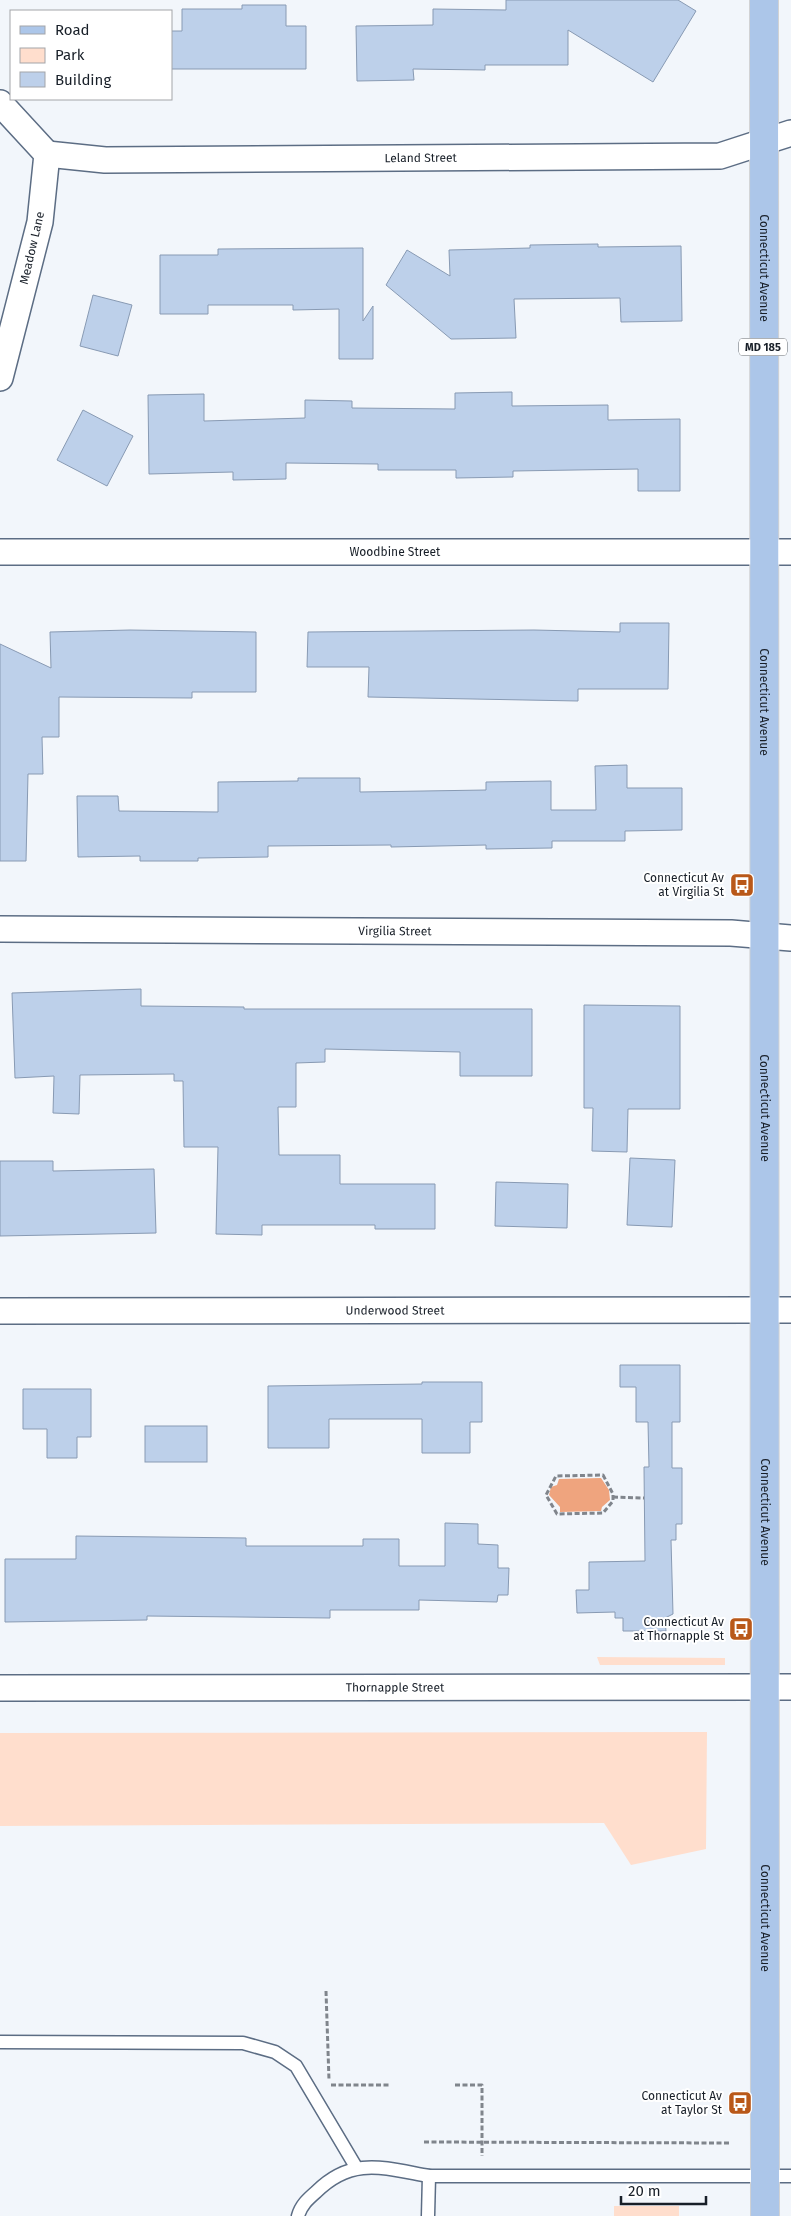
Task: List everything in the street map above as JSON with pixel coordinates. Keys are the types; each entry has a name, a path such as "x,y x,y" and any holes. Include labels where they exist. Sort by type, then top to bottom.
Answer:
{"main road":[{"name":"Connecticut Avenue","path":"764,0 764,1687 778,2176 765,2216"}],"street":[{"path":"0,103 47,154"},
{"name":"Leland Street","path":"47,154 105,160 720,156 791,133"},
{"name":"Meadow Lane","path":"0,378 40,222 47,154"},
{"name":"Woodbine Street","path":"0,552 791,552"},
{"name":"Virgilia Street","path":"0,929 731,934 791,938"},
{"name":"Underwood Street","path":"0,1311 791,1310"},
{"name":"Thornapple Street","path":"0,1688 791,1687"}],"lane":[{"path":"0,2042 244,2043 275,2052 296,2066 356,2167"},
{"path":"298,2216 300,2207 329,2179 356,2167 380,2167 429,2176 778,2176"},
{"path":"428,2216 429,2176"}],"path":[{"path":"603,1475 613,1497 613,1501 603,1514 557,1514 546,1495 556,1476 603,1475"},
{"path":"613,1497 644,1498"},
{"path":"326,1991 329,2084 390,2086"},
{"path":"455,2086 482,2086 480,2176"},
{"path":"424,2142 729,2143"}],"green space":[{"path":"597,1657 725,1658 725,1665 600,1665"},
{"path":"707,1732 706,1849 631,1865 604,1823 0,1826 0,1733"},
{"path":"614,2206 679,2206 679,2216 614,2216"}],"shaded area":[{"path":"601,1478 609,1490 610,1500 602,1507 601,1511 560,1512 560,1507 549,1495 551,1487 557,1485 559,1479"}],"building":[{"path":"506,0 678,0 696,11 653,82 568,30 568,65 485,65 485,70 413,69 414,80 357,81 356,26 433,25 433,9 506,10"},
{"path":"242,5 286,5 286,26 306,26 306,69 172,69 172,31 182,31 182,9 242,9"},
{"path":"598,244 598,247 681,246 682,321 621,322 620,298 514,299 516,338 451,339 386,285 407,250 450,276 449,250 530,248 530,245"},
{"path":"363,248 363,321 373,306 373,359 339,359 339,309 293,310 293,305 208,305 208,314 160,314 160,255 218,255 218,249"},
{"path":"93,295 132,305 118,356 80,346"},
{"path":"512,392 512,406 608,405 608,420 680,419 680,491 638,491 638,469 513,471 513,477 456,478 456,470 378,470 378,464 286,463 286,479 233,480 233,472 149,474 148,395 204,394 204,421 305,418 305,400 352,401 352,408 455,409 455,393"},
{"path":"83,410 133,436 107,486 57,460"},
{"path":"620,623 669,623 668,689 578,689 578,701 368,697 369,667 307,667 308,632 534,630 620,632"},
{"path":"130,630 256,632 256,692 192,692 192,698 59,697 59,737 42,737 43,774 28,774 26,861 0,861 0,644 51,668 50,632"},
{"path":"627,765 627,788 682,788 682,830 625,831 625,841 552,841 552,848 486,849 486,845 391,847 391,845 268,846 268,857 198,858 198,861 140,861 140,856 78,857 77,796 118,796 119,811 218,812 218,782 298,781 298,778 360,778 360,792 486,790 486,782 551,781 551,810 596,810 595,766"},
{"path":"141,989 141,1006 244,1007 244,1009 532,1009 532,1076 460,1076 460,1052 325,1049 325,1062 296,1063 296,1107 278,1107 279,1155 340,1155 340,1184 435,1184 435,1229 375,1229 375,1225 262,1225 262,1235 216,1234 218,1147 184,1147 183,1081 174,1081 174,1074 80,1075 79,1114 53,1113 54,1076 15,1078 12,993"},
{"path":"584,1005 680,1006 680,1109 628,1109 627,1152 592,1151 593,1108 584,1108"},
{"path":"630,1158 675,1160 672,1227 627,1225"},
{"path":"0,1161 53,1161 53,1171 154,1169 156,1233 0,1236"},
{"path":"496,1182 568,1184 567,1228 495,1226"},
{"path":"620,1365 680,1365 680,1422 672,1422 672,1468 682,1468 682,1524 676,1524 676,1540 671,1540 673,1614 665,1618 666,1631 623,1631 623,1618 615,1618 615,1612 577,1613 576,1590 589,1590 589,1562 645,1561 644,1467 649,1467 648,1422 636,1422 636,1387 620,1387"},
{"path":"422,1382 482,1382 482,1422 470,1422 470,1453 422,1453 422,1419 329,1419 329,1448 268,1448 268,1386 422,1384"},
{"path":"23,1389 91,1389 91,1437 77,1437 77,1458 47,1458 47,1429 23,1429"},
{"path":"145,1426 207,1426 207,1462 145,1462"},
{"path":"445,1523 478,1524 478,1544 498,1545 498,1568 509,1568 508,1595 498,1595 497,1602 419,1600 419,1610 330,1610 330,1618 147,1616 147,1620 5,1622 5,1559 76,1559 76,1536 246,1538 246,1546 363,1546 363,1539 399,1539 399,1566 445,1566"}],"place":[{"name":"Connecticut Av at Virgilia St","path":"742,885"},
{"name":"Connecticut Av at Thornapple St","path":"741,1629"},
{"name":"Connecticut Av at Taylor St","path":"740,2103"}]}
